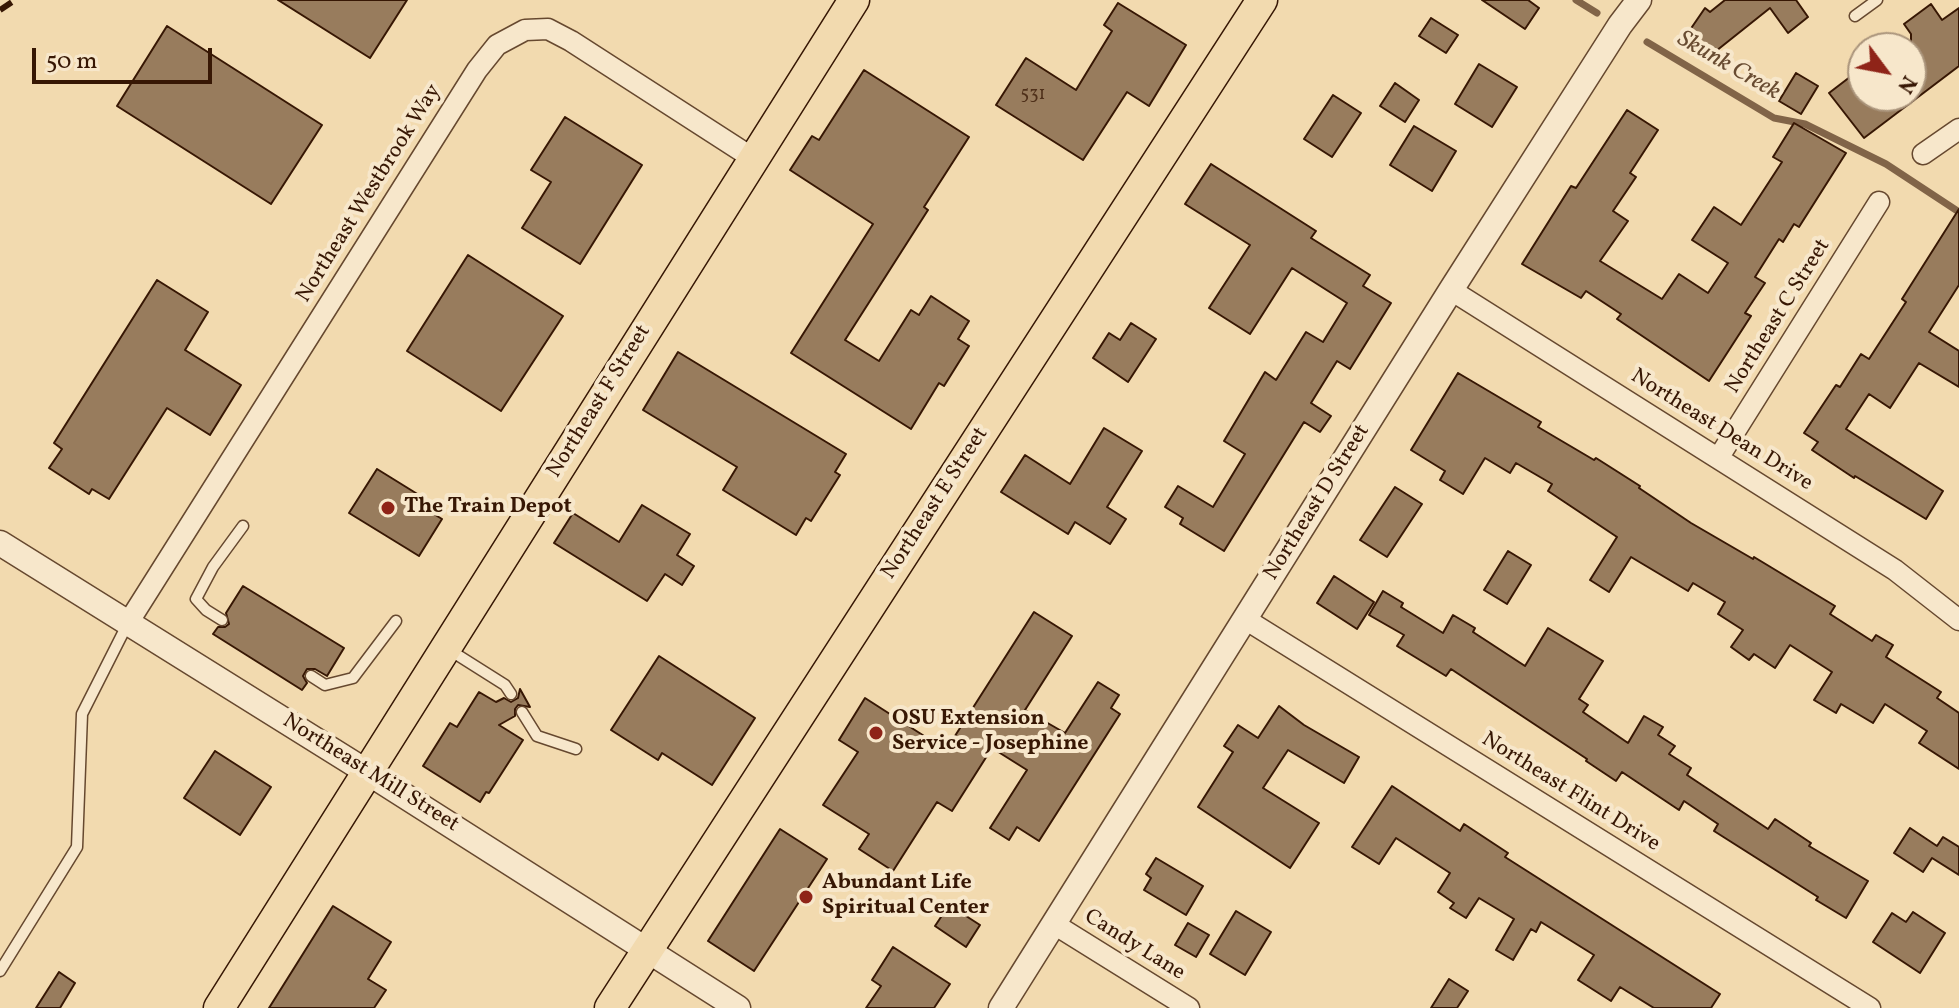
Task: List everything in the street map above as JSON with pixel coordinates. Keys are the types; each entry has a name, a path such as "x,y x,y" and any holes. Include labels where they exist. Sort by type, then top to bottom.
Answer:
{"main road":[{"name":"Northeast F Street","path":"219,1008 854,0"},
{"name":"Northeast E Street","path":"610,1008 1262,0"}],"street":[{"name":"Northeast D Street","path":"1001,1008 1451,290 1639,0"},
{"name":"Northeast Westbrook Way","path":"128,623 477,70 497,45 525,30 548,29 580,46 754,159"},
{"path":"1923,154 1959,129"},
{"name":"Northeast C Street","path":"1719,457 1879,202"},
{"name":"Northeast Dean Drive","path":"1451,290 1895,570 1959,620"},
{"name":"Northeast Mill Street","path":"0,543 738,1008"},
{"name":"Northeast Flint Drive","path":"1245,619 1870,1008"},
{"name":"Candy Lane","path":"1054,924 1189,1008"}],"lane":[{"path":"1855,16 1877,0"},
{"path":"222,620 196,599 213,567 243,526"},
{"path":"311,676 325,685 353,678 396,621"},
{"path":"0,971 77,847 82,714 128,623"},
{"path":"446,647 505,685 511,694"},
{"path":"522,712 537,736 576,749"}],"building":[{"path":"278,0 407,0 370,58"},
{"path":"1482,0 1528,0 1539,8 1525,29"},
{"path":"1725,0 1796,0 1808,17 1788,33 1770,8 1706,59 1681,43 1705,8 1710,12"},
{"path":"1118,3 1186,45 1149,106 1127,92 1083,160 996,105 1026,58 1076,90 1112,31 1104,25"},
{"path":"1931,4 1942,20 1959,8 1959,66 1927,90 1927,32 1910,32 1904,24"},
{"path":"1431,18 1458,35 1446,53 1419,36"},
{"path":"167,26 322,125 271,204 117,106"},
{"path":"1479,64 1517,87 1492,127 1455,104"},
{"path":"864,70 969,137 924,207 928,210 845,340 879,361 911,310 919,315 931,296 969,321 958,339 969,346 944,386 939,383 911,429 791,353 873,224 790,170 812,136 819,140"},
{"path":"1796,73 1818,86 1801,114 1779,101"},
{"path":"1847,79 1847,112 1898,112 1864,138 1829,93"},
{"path":"1395,83 1419,100 1405,122 1380,106"},
{"path":"1333,95 1361,113 1332,157 1304,139"},
{"path":"1627,110 1658,130 1630,173 1636,177 1613,211 1628,221 1600,261 1662,299 1679,274 1708,293 1728,263 1692,240 1714,207 1741,225 1782,162 1773,157 1794,123 1846,153 1799,227 1794,224 1783,242 1779,239 1755,277 1765,283 1745,313 1751,316 1709,381 1617,319 1621,314 1586,291 1581,298 1522,264 1571,186 1576,188"},
{"path":"565,117 642,165 580,264 522,228 551,182 531,170"},
{"path":"1414,126 1456,151 1432,191 1390,165"},
{"path":"1211,164 1316,231 1311,238 1370,275 1363,286 1391,303 1350,369 1337,361 1311,403 1331,416 1320,432 1304,422 1224,551 1180,524 1183,518 1165,507 1178,486 1213,507 1245,454 1224,441 1265,372 1276,380 1306,332 1323,342 1347,303 1292,268 1250,334 1209,308 1250,245 1185,204"},
{"path":"1959,209 1959,285 1929,332 1959,351 1959,387 1919,363 1890,408 1869,394 1846,429 1943,491 1926,519 1812,450 1818,442 1804,433 1861,354 1869,359 1906,302 1902,299"},
{"path":"468,255 563,316 501,411 407,351"},
{"path":"157,280 208,312 185,350 241,385 210,435 167,408 109,499 92,489 89,494 49,468 62,449 54,443"},
{"path":"1131,323 1156,339 1128,382 1093,358 1109,333 1120,340"},
{"path":"678,352 846,454 835,472 840,475 811,521 806,518 796,535 723,490 737,467 643,410"},
{"path":"1458,373 1541,422 1538,427 1594,460 1596,458 1691,523 1835,606 1830,614 1872,641 1876,635 1893,645 1886,657 1941,692 1937,698 1959,713 1959,769 1919,743 1927,731 1885,704 1873,723 1841,704 1836,713 1814,700 1832,672 1790,645 1775,668 1754,654 1749,660 1731,647 1743,630 1718,614 1725,602 1693,583 1688,591 1631,557 1609,592 1590,580 1617,537 1548,491 1552,484 1516,463 1510,473 1485,458 1463,494 1440,480 1445,471 1411,450"},
{"path":"1104,428 1142,451 1107,507 1126,519 1110,544 1075,522 1068,534 1001,492 1025,455 1070,484"},
{"name":"The Train Depot","path":"377,469 419,495 414,502 442,519 419,556 349,513"},
{"path":"1395,487 1422,504 1387,557 1360,540"},
{"path":"642,505 690,534 677,555 694,566 682,585 665,574 647,601 554,543 573,513 619,542"},
{"path":"1508,551 1531,565 1507,604 1484,590"},
{"path":"1334,576 1374,602 1357,629 1317,603"},
{"path":"243,586 344,648 327,676 315,669 307,669 303,676 307,683 302,690 213,634 218,627 229,624 226,613"},
{"path":"1383,591 1403,603 1401,607 1443,633 1453,615 1525,666 1548,628 1603,661 1579,699 1588,705 1583,712 1628,743 1644,716 1663,727 1658,735 1675,746 1669,754 1691,768 1687,775 1768,829 1775,819 1811,843 1809,846 1868,881 1846,918 1714,831 1718,824 1684,801 1679,810 1622,772 1616,781 1451,669 1446,676 1397,646 1404,635 1369,615"},
{"path":"1034,612 1072,636 1025,710 1065,733 1098,682 1119,695 1111,708 1120,714 1039,841 1017,827 1009,840 990,828 1027,770 992,748 952,811 937,802 893,871 859,849 869,834 823,805 858,752 839,740 865,698 946,750"},
{"path":"659,656 755,718 712,785 662,753 658,760 611,730"},
{"path":"520,689 530,707 518,705 515,716 499,725 523,740 480,802 423,766 450,723 457,727 479,692 496,702 504,698 511,702 518,698"},
{"path":"1279,706 1304,725 1359,757 1344,783 1288,750 1263,788 1319,823 1290,868 1198,807 1233,752 1224,746 1238,725 1258,738"},
{"path":"215,751 271,787 240,835 184,798"},
{"path":"1392,786 1460,831 1464,824 1508,853 1505,857 1720,994 1711,1008 1654,1008 1620,987 1611,1001 1578,980 1594,955 1541,922 1536,932 1531,929 1513,960 1496,950 1514,919 1479,898 1466,918 1450,908 1454,903 1438,892 1450,873 1396,838 1379,864 1352,847"},
{"path":"1910,828 1937,846 1943,837 1959,847 1959,875 1932,858 1923,872 1894,853"},
{"path":"780,829 827,859 754,971 708,941"},
{"path":"1156,858 1203,886 1186,915 1144,890 1151,878 1146,874"},
{"path":"949,905 980,925 966,947 935,926"},
{"path":"333,906 391,942 368,979 386,990 374,1008 269,1008"},
{"path":"1236,911 1271,932 1245,975 1210,954"},
{"path":"1913,912 1945,933 1920,973 1873,942 1892,913 1906,922"},
{"path":"1188,923 1209,935 1196,957 1175,945"},
{"path":"893,947 950,984 934,1008 866,1008 881,986 872,980"},
{"path":"59,972 75,983 60,1008 36,1008"},
{"path":"1449,979 1468,991 1457,1008 1431,1008"}],"waterway":[{"name":"Skunk Creek","path":"1576,0 1597,13"},
{"name":"Skunk Creek","path":"1647,42 1774,118 1805,124 1886,164 1959,212"}],"railway":[{"path":"0,10 15,0"}],"place":[{"name":"The Train Depot","path":"388,508"},
{"name":"OSU Extension Service - Josephine","path":"876,733"},
{"name":"Abundant Life Spiritual Center","path":"806,897"}]}
